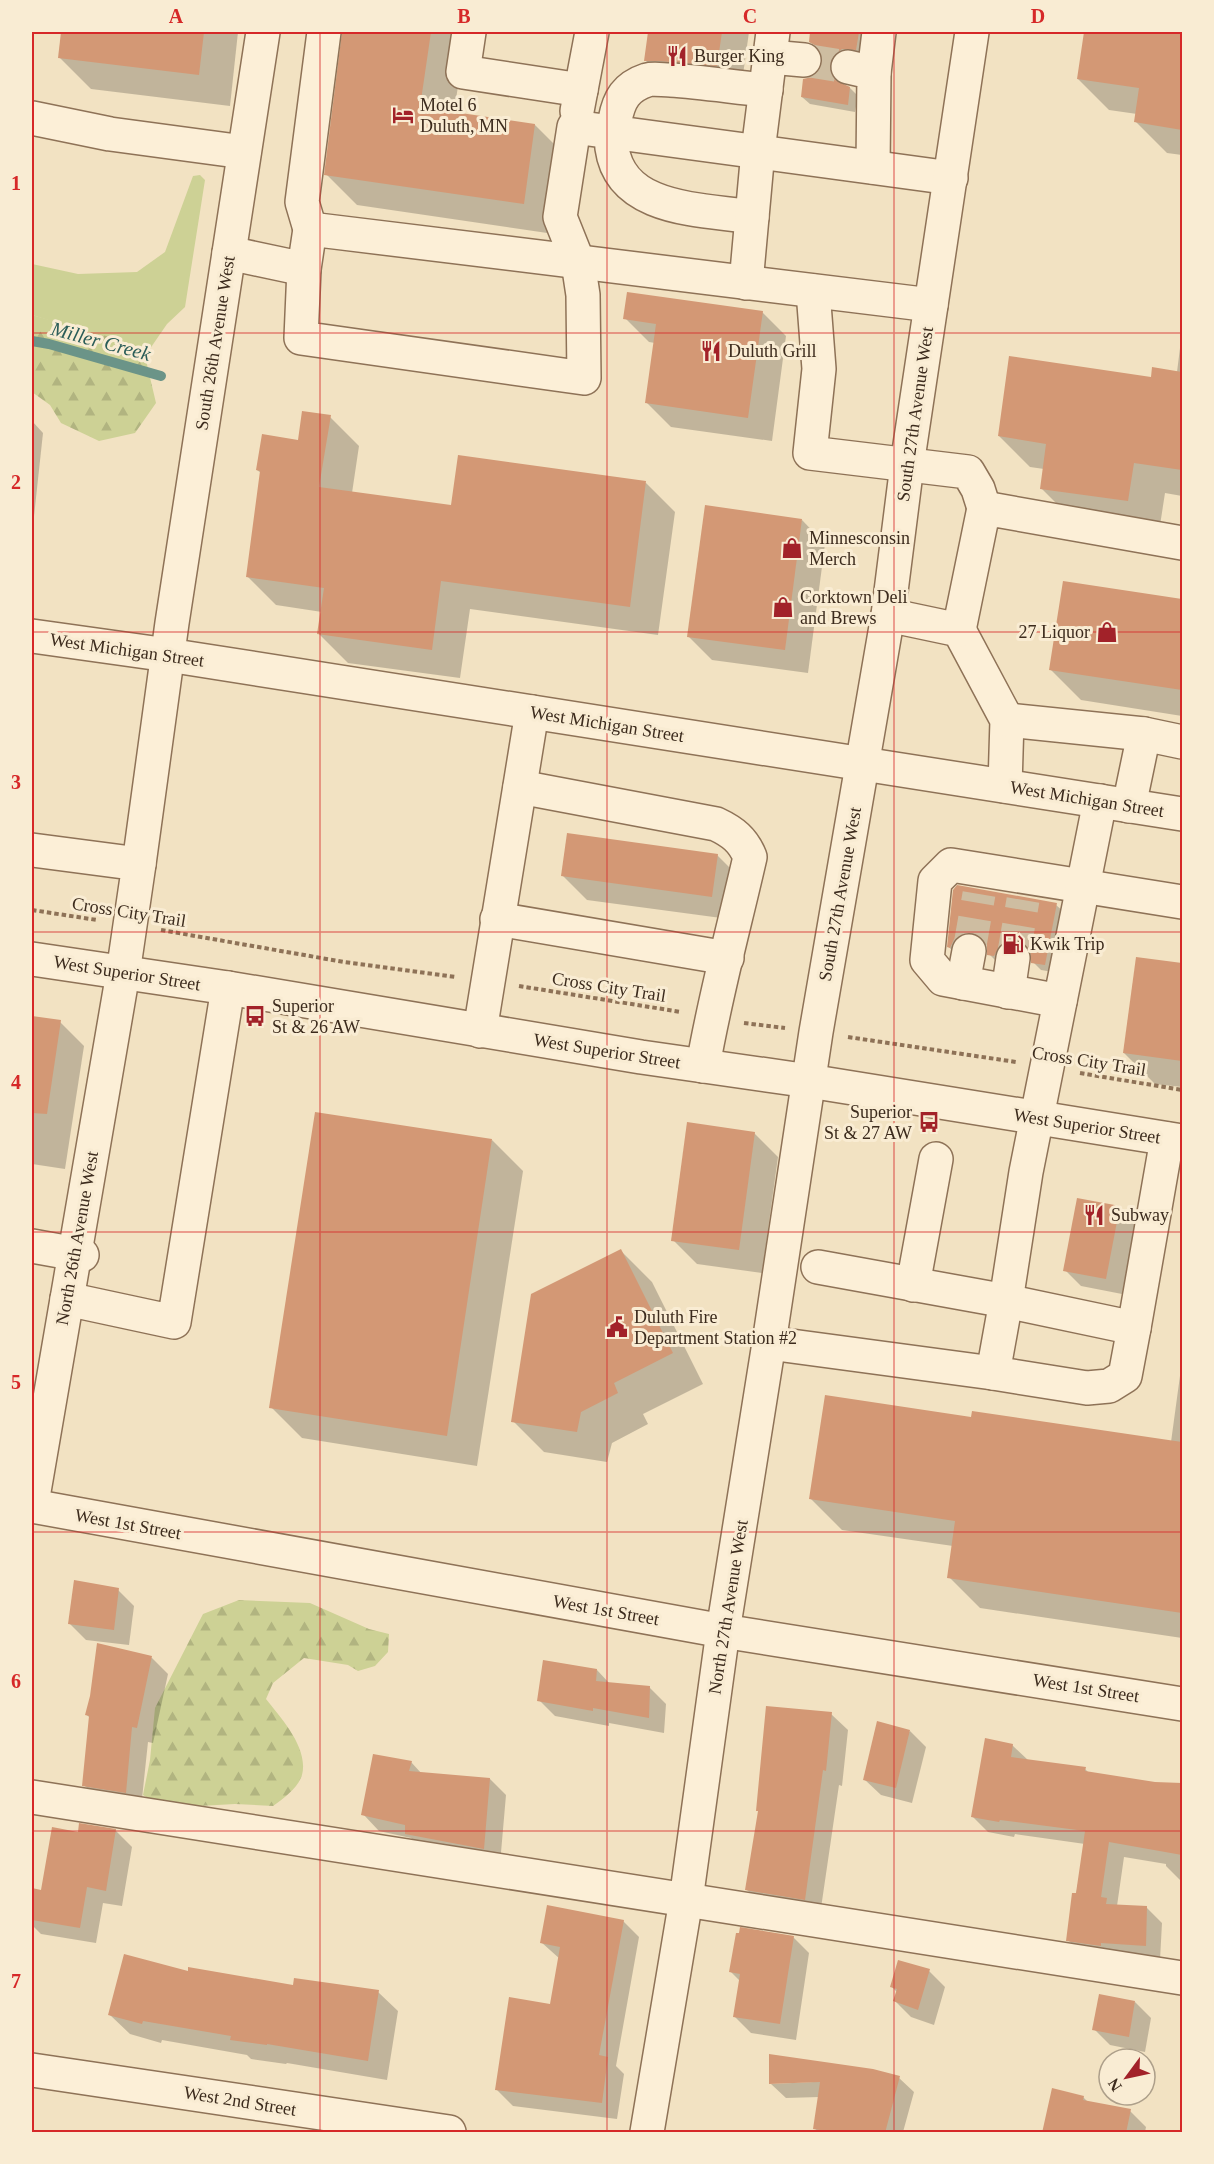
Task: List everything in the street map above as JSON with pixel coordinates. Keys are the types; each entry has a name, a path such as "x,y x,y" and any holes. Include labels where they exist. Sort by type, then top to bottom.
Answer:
{"street":[{"name":"South 26th Avenue West","path":"139,864 168,656 263,32"},
{"path":"324,32 302,202 310,229 304,269 301,338 584,378 583,295 578,262 560,218 592,32"},
{"path":"469,32 462,72 581,90"},
{"path":"873,167 861,70 879,32"},
{"name":"South 27th Avenue West","path":"809,1081 888,615 907,465 972,32"},
{"path":"746,283 758,152 772,44 804,60"},
{"path":"752,217 652,200 632,187 620,171 612,147 613,132 618,104 632,87 650,79 766,90"},
{"path":"32,118 110,134 244,152"},
{"path":"574,127 951,178"},
{"path":"310,229 931,305"},
{"path":"229,253 304,269"},
{"path":"813,291 819,369 810,453 968,472 978,489 984,508 958,630 1007,720 1005,786"},
{"path":"984,508 1182,543"},
{"path":"888,615 958,630"},
{"name":"West Michigan Street","path":"32,636 1182,814"},
{"path":"480,1031 532,712"},
{"path":"1007,720 1144,734 1182,742"},
{"path":"993,1373 1026,1173 1083,885 1114,803 1144,734"},
{"path":"520,786 716,824 731,831 744,843 750,857 711,1017 703,1066"},
{"path":"32,850 139,864"},
{"name":"North 26th Avenue West","path":"32,1504 67,1299 78,1254 139,864"},
{"path":"1060,1001 943,979 927,960 935,881 951,865 981,882 1025,888 1083,885 1182,902"},
{"path":"497,919 727,958"},
{"path":"963,983 969,951"},
{"path":"1008,992 1013,958"},
{"name":"West Superior Street","path":"32,959 228,988 480,1031 1175,1140"},
{"path":"67,1299 174,1322 228,988"},
{"name":"North 27th Avenue West","path":"647,2133 686,1900 723,1631 809,1081"},
{"path":"769,1343 1087,1388 1109,1386 1125,1376 1175,1140"},
{"path":"913,1285 936,1159"},
{"path":"32,1246 78,1254"},
{"path":"818,1267 1006,1301 1134,1328"},
{"name":"West 1st Street","path":"32,1504 723,1631 1182,1704"},
{"path":"32,1797 1182,1978"},
{"name":"West 2nd Street","path":"32,2070 449,2133"}],"path":[{"name":"Cross City Trail","path":"32,910 344,962 489,981 711,1017 1048,1067 1182,1090"}],"green space":[{"path":"200,175 205,180 185,307 167,324 145,356 129,345 32,315 32,264 78,274 137,272 165,252 193,176"},
{"path":"32,315 105,335 145,356 156,403 135,433 99,441 61,423 50,405 32,392"},
{"path":"239,1600 310,1603 369,1629 389,1634 388,1652 375,1666 358,1671 348,1665 304,1658 273,1683 266,1699 286,1724 298,1744 303,1765 302,1775 297,1784 273,1806 235,1804 164,1808 143,1795 150,1760 155,1708 203,1614"}],"building":[{"path":"61,32 204,32 199,75 58,58"},
{"name":"Motel 6 Duluth, MN","path":"342,32 431,32 420,107 535,124 524,204 324,175"},
{"path":"648,32 722,32 717,66 644,61"},
{"path":"810,32 859,32 856,50 842,49 834,55 830,63 830,73 835,80 850,87 848,105 801,97 803,79 812,77 819,71 823,62 821,52 809,42"},
{"path":"1084,32 1182,32 1182,130 1134,122 1139,88 1077,79"},
{"path":"627,292 763,311 748,418 645,403 656,324 623,319"},
{"path":"1009,356 1151,377 1152,367 1182,372 1182,470 1134,463 1128,501 1040,489 1046,444 998,436"},
{"path":"302,411 331,415 319,487 451,505 458,455 646,481 630,607 441,581 432,650 317,634 324,588 246,577 260,471 256,470 262,434 298,440"},
{"path":"705,505 802,519 785,650 687,637"},
{"path":"1063,581 1182,599 1182,690 1049,670"},
{"path":"567,833 718,854 712,897 561,876"},
{"path":"957,885 1057,903 1045,965 1031,963 1030,951 1024,943 1016,940 1007,940 999,946 994,956 987,955 987,945 982,937 972,933 962,934 954,939 950,948 947,947 953,890"},
{"path":"1136,957 1182,963 1182,1061 1123,1053"},
{"path":"32,1016 61,1020 47,1114 32,1113"},
{"path":"315,1112 492,1139 447,1436 269,1408"},
{"path":"687,1122 755,1132 739,1250 671,1241"},
{"path":"1077,1198 1120,1206 1106,1279 1063,1271"},
{"path":"621,1249 673,1353 614,1383 618,1393 581,1412 577,1432 511,1422 531,1294"},
{"path":"825,1395 971,1417 972,1411 1182,1442 1182,1613 947,1578 955,1521 809,1499"},
{"path":"74,1580 119,1588 114,1630 68,1624"},
{"path":"97,1643 152,1656 137,1728 132,1727 126,1793 82,1786 89,1716 85,1715 90,1696"},
{"path":"543,1660 597,1669 596,1681 650,1686 649,1718 537,1701"},
{"path":"766,1706 832,1712 826,1771 823,1770 805,1900 745,1890 758,1811 756,1811"},
{"path":"877,1721 910,1730 896,1788 863,1780"},
{"path":"985,1738 1013,1744 1011,1757 1086,1767 1085,1771 1155,1782 1182,1783 1182,1855 1109,1842 1101,1897 1107,1898 1106,1904 1147,1906 1146,1946 1101,1943 1101,1946 1066,1941 1072,1893 1076,1893 1085,1831 971,1817"},
{"path":"373,1754 412,1761 409,1771 490,1778 484,1849 405,1834 405,1825 361,1815"},
{"path":"79,1823 116,1829 106,1891 87,1887 80,1928 32,1920 32,1888 41,1890 52,1827 78,1832"},
{"path":"547,1905 624,1920 599,2055 608,2057 602,2103 495,2090 509,1997 550,2004 560,1947 540,1943"},
{"path":"740,1927 794,1936 780,2024 733,2017 740,1974 729,1972 736,1933 739,1933"},
{"path":"124,1954 188,1971 188,1967 293,1985 294,1978 379,1990 368,2061 230,2040 231,2036 143,2021 142,2024 108,2015"},
{"path":"898,1960 930,1969 918,2010 893,2001 897,1989 890,1987"},
{"path":"1099,1994 1135,2001 1129,2037 1092,2030"},
{"path":"769,2054 873,2069 900,2076 885,2133 840,2133 813,2129 820,2082 769,2084"},
{"path":"1052,2088 1084,2096 1083,2100 1097,2103 1097,2107 1131,2109 1126,2133 1042,2133"}],"waterway":[{"name":"Miller Creek","path":"32,341 161,376"}],"tunnel":[{"path":"804,60 848,67"},
{"path":"969,951 979,894"},
{"path":"1013,958 1023,900"}],"place":[{"name":"Burger King","path":"677,56"},
{"name":"Motel 6 Duluth, MN","path":"403,115"},
{"name":"Duluth Grill","path":"711,351"},
{"name":"Minnesconsin Merch","path":"792,548"},
{"name":"Corktown Deli and Brews","path":"783,607"},
{"name":"27 Liquor","path":"1107,632"},
{"name":"Kwik Trip","path":"1013,944"},
{"name":"Superior St & 26 AW","path":"255,1016"},
{"name":"Superior St & 27 AW","path":"929,1122"},
{"name":"Subway","path":"1094,1215"},
{"name":"Duluth Fire Department Station #2","path":"617,1327"}]}
